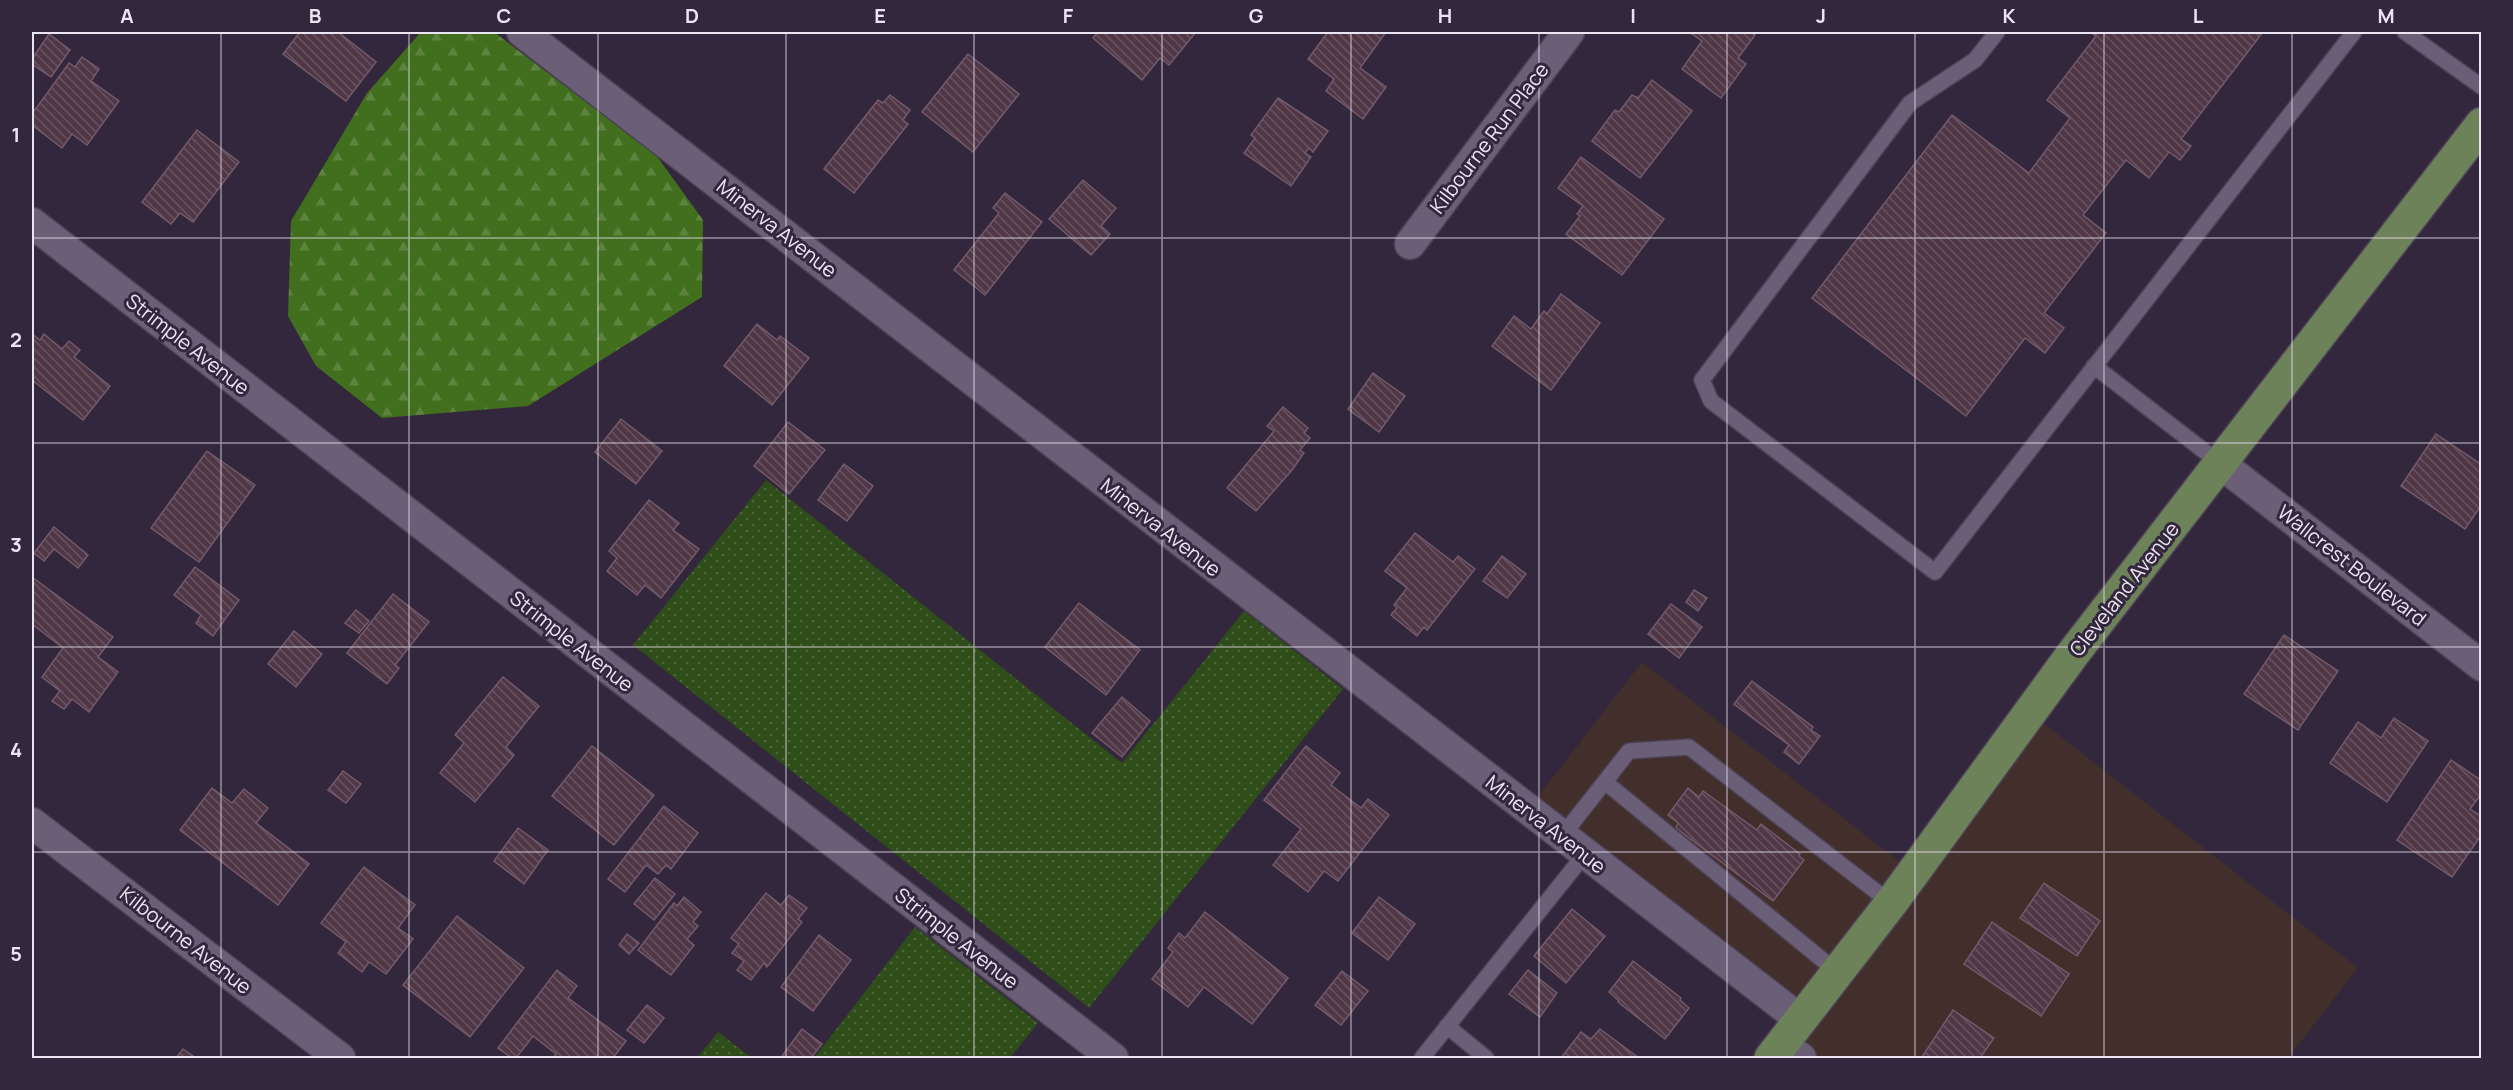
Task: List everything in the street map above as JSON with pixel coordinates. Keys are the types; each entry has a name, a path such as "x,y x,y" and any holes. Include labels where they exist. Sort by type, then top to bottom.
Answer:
{"main road":[{"name":"Cleveland Avenue","path":"1789,1046 1836,971 1891,903 2072,655 2481,124"}],"street":[{"name":"Minerva Avenue","path":"522,32 1574,845 1789,1046"},
{"name":"Kilbourne Run Place","path":"1410,244 1569,32"},
{"name":"Strimple Avenue","path":"32,223 1113,1059"},
{"name":"Wallcrest Boulevard","path":"2221,464 2481,666"},
{"name":"Kilbourne Avenue","path":"32,823 340,1059"}],"lane":[{"path":"1997,32 1975,60 1910,103 1702,380 1711,401 1935,572 2354,32"},
{"path":"2405,32 2481,87"},
{"path":"2094,366 2221,464"},
{"path":"1422,1059 1574,845 1605,782 1629,751 1689,747 1891,903"},
{"path":"1605,782 1836,971"},
{"path":"1447,1026 1486,1059"}],"shaded area":[{"path":"1642,662 1913,872 2034,716 2358,968 2288,1058 1770,1058 1797,1023 1526,812"}],"green space":[{"path":"421,32 494,32 656,155 703,220 702,297 528,406 382,418 316,366 288,316 291,221 367,93"},
{"path":"766,480 1122,763 1244,611 1343,689 1089,1008 633,645"},
{"path":"915,927 1038,1023 1010,1058 814,1058"},
{"path":"718,1032 752,1058 697,1058"}],"building":[{"path":"300,32 338,32 376,62 346,101 283,54"},
{"path":"1098,32 1196,32 1169,65 1160,58 1142,80 1093,38"},
{"path":"1328,32 1386,32 1360,68 1386,87 1363,119 1326,91 1334,79 1308,59"},
{"path":"1689,32 1750,32 1755,35 1738,58 1746,64 1721,98 1682,69 1702,41"},
{"path":"2090,32 2263,32 2181,139 2191,146 2180,160 2169,152 2149,178 2126,160 2083,215 2106,233 2044,313 2064,328 2045,353 2025,338 1966,416 1812,298 1952,115 2029,173 2070,118 2047,100 2096,36"},
{"path":"49,34 70,50 51,77 32,64 32,59"},
{"path":"968,54 1019,94 973,152 922,112"},
{"path":"82,57 99,69 91,81 119,101 87,145 72,134 62,148 32,125 32,114 69,63 75,67"},
{"path":"1652,80 1692,111 1640,178 1592,141 1615,110 1619,112 1632,95 1638,98"},
{"path":"890,95 910,110 903,120 908,124 854,193 824,169 878,100 883,103"},
{"path":"1278,98 1328,131 1313,152 1309,148 1305,153 1311,157 1291,186 1244,153 1255,138 1251,135"},
{"path":"197,130 239,162 193,222 180,213 171,224 142,202"},
{"path":"1581,157 1664,219 1622,275 1566,234 1580,216 1577,214 1583,206 1558,188"},
{"path":"1083,180 1116,208 1101,226 1110,234 1091,255 1049,219"},
{"path":"1005,193 1042,222 985,295 954,270 999,213 993,208"},
{"path":"1561,294 1600,323 1551,390 1492,346 1514,316 1531,329 1544,311 1547,314"},
{"path":"757,324 777,340 780,336 809,358 772,405 724,366"},
{"path":"32,334 40,340 44,334 62,349 69,341 80,350 74,357 110,386 83,420 32,380"},
{"path":"1373,373 1405,396 1379,432 1348,409"},
{"path":"1283,407 1308,428 1304,433 1310,438 1300,450 1304,453 1292,470 1256,511 1227,488 1274,431 1267,426"},
{"path":"621,419 662,451 636,484 595,452"},
{"path":"788,422 825,450 789,494 754,466"},
{"path":"2436,434 2482,465 2482,504 2465,529 2401,486"},
{"path":"207,451 255,485 199,562 151,528"},
{"path":"844,464 873,486 847,521 818,500"},
{"path":"649,500 679,523 673,530 699,549 661,598 645,585 637,595 607,571 617,558 609,551"},
{"path":"54,527 88,555 78,568 54,549 44,561 34,553"},
{"path":"1415,533 1453,562 1458,556 1475,569 1427,630 1424,627 1417,636 1391,615 1397,608 1394,605 1407,588 1385,571"},
{"path":"1502,556 1526,574 1507,598 1483,581"},
{"path":"195,567 239,600 213,636 196,623 201,615 174,595"},
{"path":"32,577 113,637 98,657 118,672 89,712 72,699 64,709 52,701 60,691 42,677 63,648 32,624"},
{"path":"1694,590 1707,598 1698,611 1686,602"},
{"path":"393,594 429,622 395,665 399,668 387,684 347,653"},
{"path":"1079,603 1140,650 1106,695 1045,647"},
{"path":"1671,604 1702,627 1679,658 1648,634"},
{"path":"356,610 369,621 359,633 345,623"},
{"path":"294,631 322,654 296,687 268,664"},
{"path":"2284,635 2338,671 2298,730 2244,694"},
{"path":"503,677 539,706 506,747 514,755 475,802 440,773 464,743 455,735"},
{"path":"1752,681 1813,727 1811,730 1820,736 1799,764 1784,752 1789,745 1734,704"},
{"path":"1122,697 1150,721 1122,757 1092,733"},
{"path":"2394,718 2428,741 2387,802 2330,763 2358,722 2381,738"},
{"path":"592,746 654,795 614,845 552,796"},
{"path":"1306,746 1340,773 1331,785 1361,808 1368,799 1389,815 1338,881 1324,871 1308,892 1273,865 1301,829 1264,800"},
{"path":"2451,760 2482,781 2482,793 2470,809 2482,817 2482,834 2452,877 2397,840"},
{"path":"343,771 361,784 346,803 328,790"},
{"path":"212,788 232,803 244,789 268,808 256,823 309,864 278,905 180,830"},
{"path":"1688,788 1699,797 1703,791 1757,830 1761,824 1800,854 1799,856 1804,860 1773,901 1676,828 1678,823 1668,815"},
{"path":"664,806 698,833 671,869 666,865 658,874 646,865 625,892 608,879"},
{"path":"518,828 548,850 524,884 494,861"},
{"path":"364,867 415,905 398,928 413,939 386,974 369,962 362,972 338,953 346,942 321,923"},
{"path":"655,878 675,894 654,920 634,904"},
{"path":"2044,883 2100,921 2077,956 2020,918"},
{"path":"766,893 781,905 789,895 807,908 798,919 802,922 767,967 764,963 751,980 737,970 744,961 732,953 739,944 731,938"},
{"path":"684,897 701,912 693,922 698,926 687,939 694,945 671,975 638,950 674,903 677,906"},
{"path":"1379,897 1415,924 1388,960 1352,933"},
{"path":"1572,909 1605,936 1566,983 1534,956"},
{"path":"1205,912 1288,978 1252,1024 1204,987 1188,1007 1152,979 1173,952 1168,948 1179,933 1185,938"},
{"path":"457,916 524,968 470,1037 403,985"},
{"path":"1992,922 2069,974 2041,1016 1964,964"},
{"path":"627,934 639,943 629,954 619,945"},
{"path":"819,935 851,960 813,1011 781,987"},
{"path":"1633,961 1681,998 1680,1000 1689,1008 1665,1039 1618,1002 1609,992"},
{"path":"557,970 577,986 568,998 626,1041 613,1058 553,1058 556,1054 533,1036 516,1058 512,1058 498,1048"},
{"path":"1528,970 1557,993 1540,1017 1509,994"},
{"path":"1342,971 1368,991 1341,1025 1315,1005"},
{"path":"647,1005 664,1018 644,1043 627,1030"},
{"path":"1953,1010 1994,1038 1980,1058 1922,1057"},
{"path":"802,1029 822,1044 811,1058 782,1056"},
{"path":"1600,1029 1639,1058 1561,1058 1581,1032 1591,1039"},
{"path":"183,1049 196,1058 176,1058"}]}
